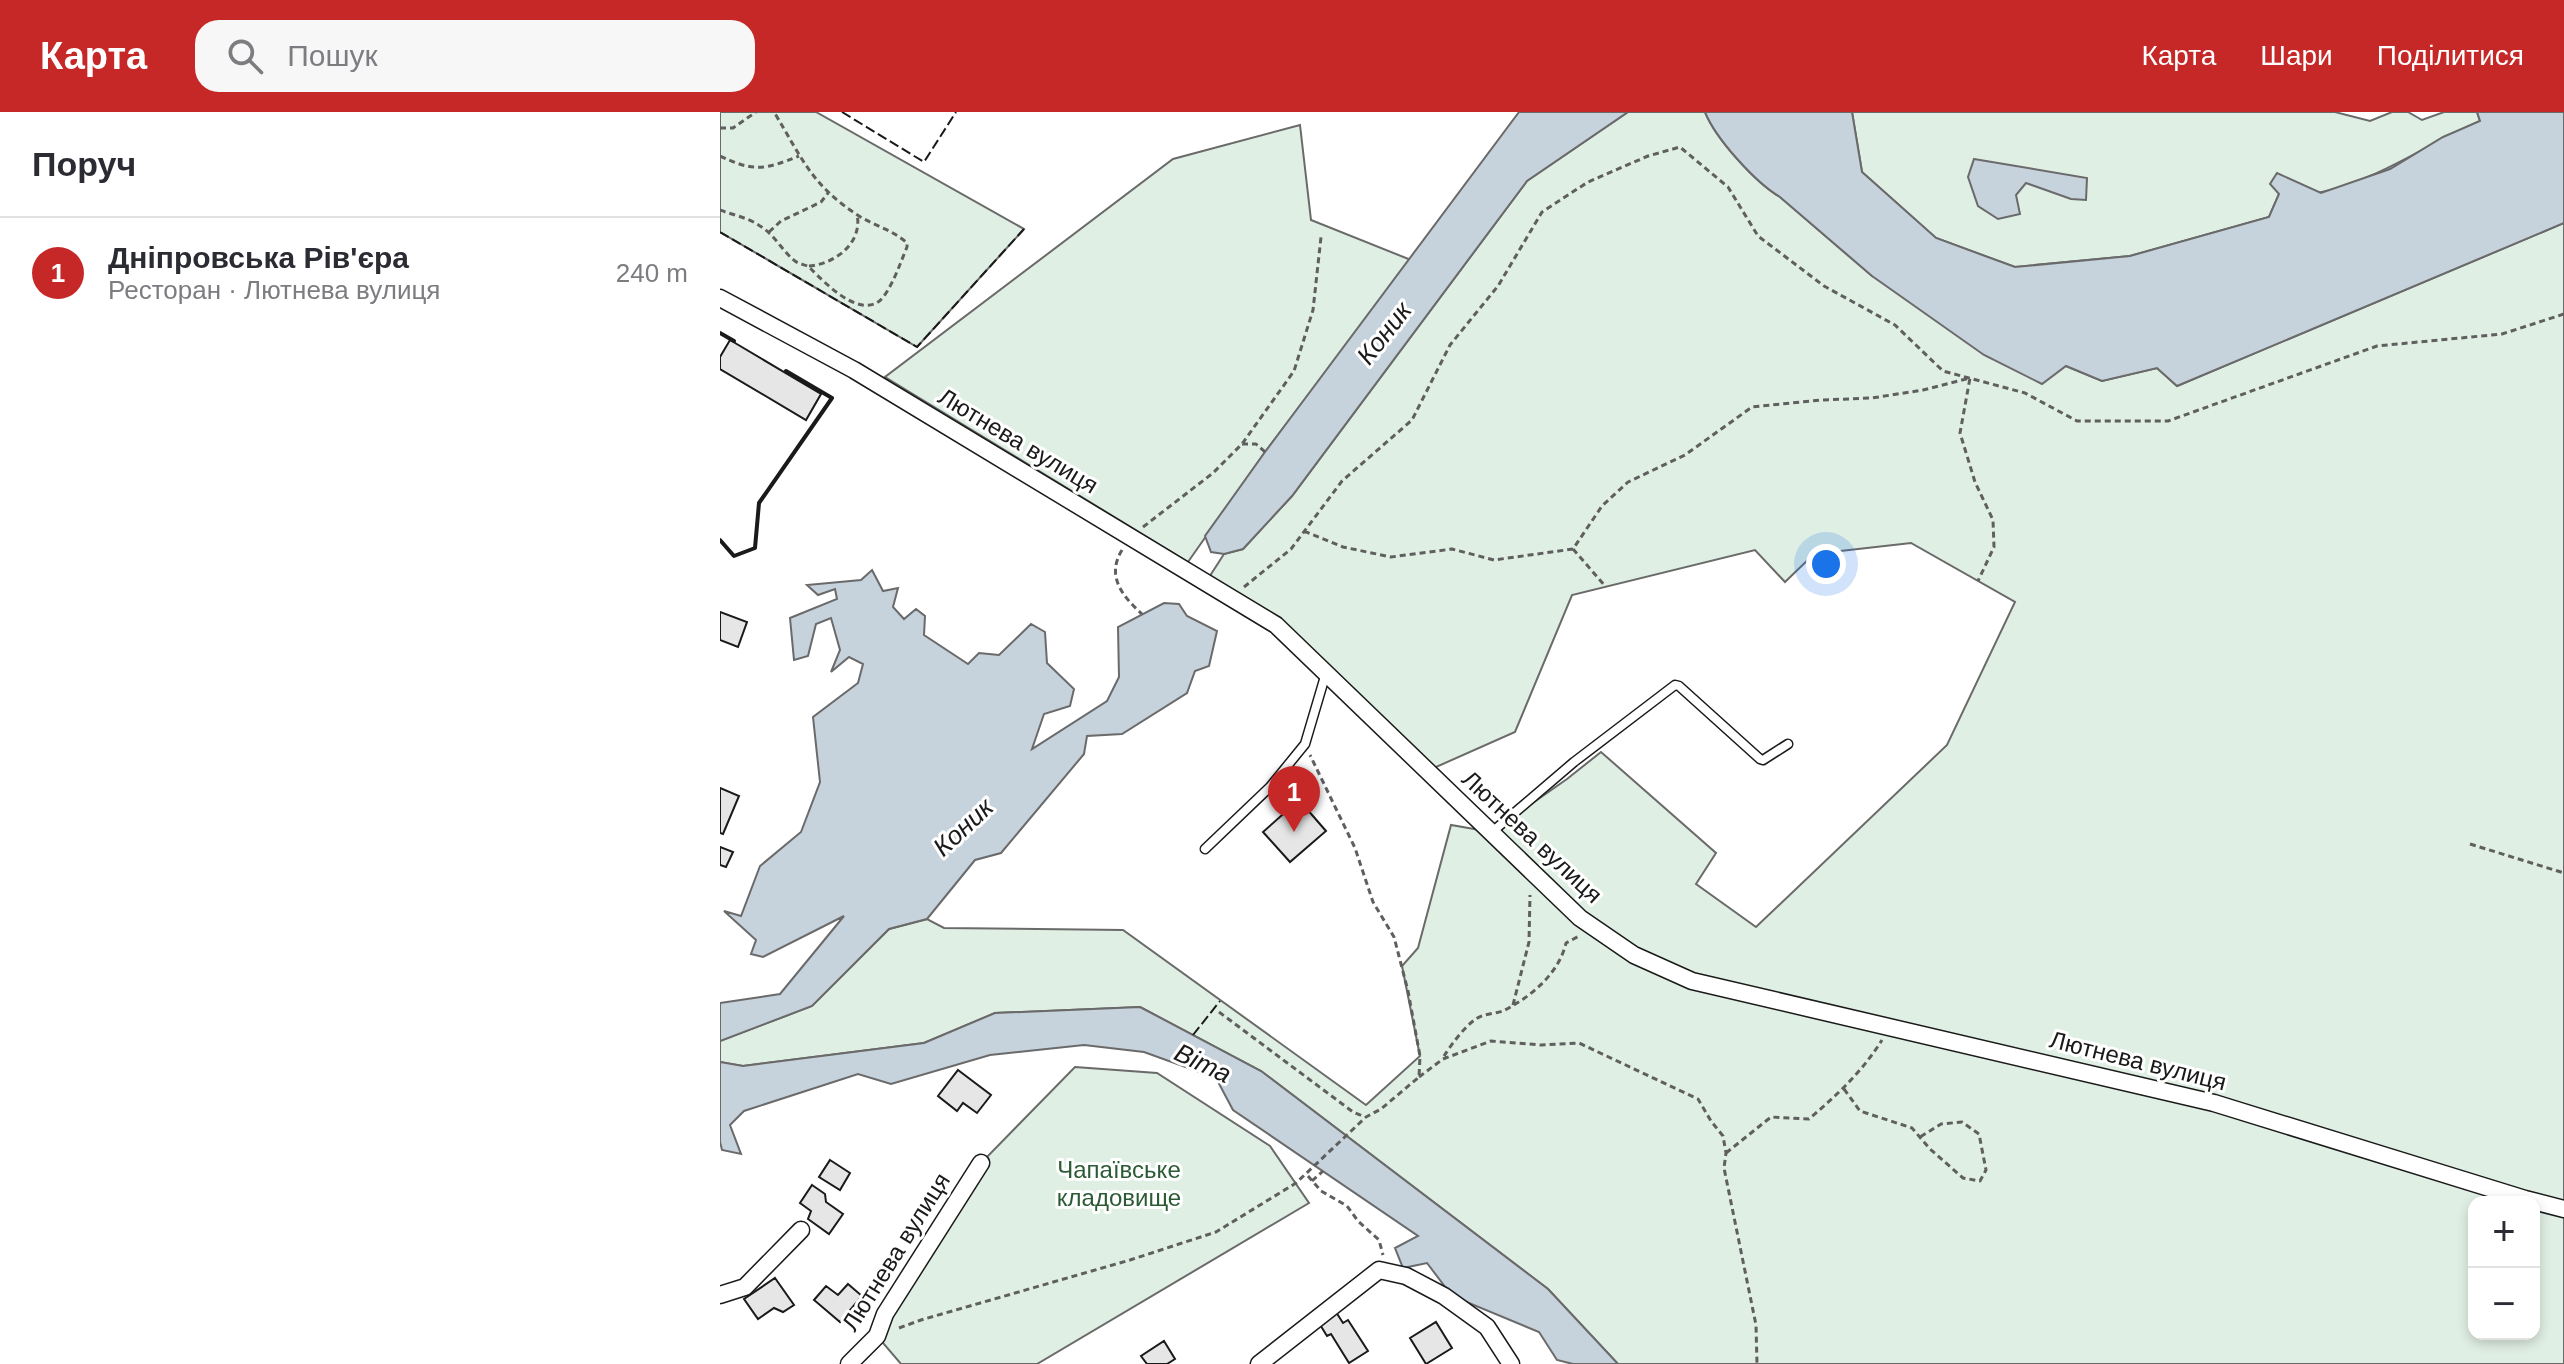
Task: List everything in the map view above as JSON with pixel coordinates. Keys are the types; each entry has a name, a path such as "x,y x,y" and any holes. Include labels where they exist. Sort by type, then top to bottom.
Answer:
{"street":[{"name":"Лютнева вулиця","path":"720,298 854,370 1276,625 1580,918 1634,955 1692,981 2214,1103 2564,1209"},
{"name":"Лютнева вулиця","path":"849,1364 877,1336 885,1314 981,1163"},
{"path":"720,1295 745,1287 801,1230"},
{"path":"1259,1364 1379,1270 1406,1276 1444,1296 1487,1327 1511,1364"}],"lane":[{"path":"1205,849 1270,787 1305,744 1326,673"},
{"path":"1491,832 1574,762 1675,685 1760,759 1788,744"}],"path":[{"path":"720,128 733,128 756,112"},
{"path":"774,112 813,177 829,193 857,214 898,235 907,243 882,300 864,306 816,276 809,266"},
{"path":"1231,598 1291,549 1342,481 1412,420 1450,345 1498,286 1542,212 1588,182 1648,156 1680,147 1728,187 1758,236 1824,286 1895,325 1943,371 2025,393 2077,421 2168,421 2377,346 2502,334 2564,314"},
{"path":"720,156 756,169 799,156"},
{"path":"769,232 781,221 821,202 829,193"},
{"path":"720,210 758,224 796,262 809,266 825,263 845,251 858,232 857,214"},
{"path":"1142,614 1129,602 1114,576 1117,558 1130,537 1213,473 1242,444 1294,371 1313,310 1321,237"},
{"path":"1304,531 1343,547 1391,557 1452,549 1494,560 1573,549 1602,506 1628,482 1685,455 1752,407 1872,398 1970,378"},
{"path":"1970,378 1960,433 1975,482 1993,520 1994,547 1978,581"},
{"path":"1242,444 1256,444 1265,452"},
{"path":"1573,549 1606,587"},
{"path":"1305,744 1355,848 1373,902 1394,937 1420,1056 1419,1077"},
{"path":"2470,844 2564,873"},
{"path":"1513,1005 1529,942 1531,871"},
{"path":"1443,1059 1453,1041 1476,1018 1503,1011 1544,983 1559,962 1566,943 1582,935 1590,939 1605,935"},
{"path":"1219,1012 1353,1112 1366,1117"},
{"path":"1726,1153 1771,1117 1809,1119 1867,1064 1891,1027"},
{"path":"877,1336 1216,1232 1306,1175 1366,1117 1381,1109 1443,1059 1491,1041 1541,1045 1579,1043 1698,1099 1723,1136 1726,1153 1724,1168 1756,1325 1757,1364"},
{"path":"1844,1089 1860,1111 1912,1128 1930,1149 1963,1178 1980,1181 1986,1170 1979,1134 1962,1122 1941,1124 1920,1137"},
{"path":"1312,1181 1323,1171"},
{"path":"1306,1175 1321,1191 1347,1206 1379,1240 1383,1254 1379,1270"}],"green space":[{"path":"720,112 816,112 1024,229 917,347 720,232"},
{"path":"1628,112 1705,112 1718,135 1748,171 1872,276 2102,381 2157,368 2177,386 2564,223 2564,1364 1618,1364 1548,1289 1261,1071 1140,1007 995,1013 924,1043 743,1066 720,1062 720,1041 812,1006 889,929 927,919 944,928 1123,930 1366,1105 1420,1056 1402,966 1418,948 1451,825 1491,832 1601,752 1716,853 1696,884 1756,927 1947,745 2015,602 1911,543 1814,554 1785,582 1755,550 1572,595 1515,732 1427,771 1276,625 1206,582 1224,554 1243,549 1292,496 1527,181"},
{"path":"1852,112 2335,112 2370,121 2392,112 2408,112 2422,120 2444,112 2477,112 2480,121 2364,179 2317,193 2279,194 2269,217 2130,256 2015,267 1936,238 1862,172"},
{"path":"1300,125 1311,220 1411,260 1265,452 1188,562 885,377 1173,159"},
{"name":"Чапаївське кладовище","path":"1075,1067 1157,1073 1270,1146 1309,1203 1037,1364 901,1364 877,1336 981,1163"}],"water":[{"name":"Коник","path":"1519,112 1628,112 1527,181 1292,496 1243,549 1224,554 1211,552 1205,536"},
{"path":"1705,112 1852,112 1862,172 1936,238 2015,267 2130,256 2269,217 2279,194 2270,184 2277,173 2321,193 2390,169 2443,137 2480,121 2477,112 2564,112 2564,223 2177,386 2157,368 2102,381 2066,366 2042,384 1984,355 1872,276 1748,171 1718,135"},
{"path":"1974,159 2087,178 2086,200 2071,199 2026,183 2016,195 2020,214 1998,219 1978,206 1968,177"},
{"name":"Коник","path":"872,570 883,591 898,588 893,607 904,619 916,609 925,616 924,635 968,664 979,653 999,655 1031,624 1045,632 1047,663 1074,689 1070,706 1044,714 1032,749 1107,701 1119,677 1118,627 1164,603 1179,604 1187,616 1217,631 1209,666 1195,671 1187,693 1122,734 1087,736 1084,754 1001,853 975,860 927,919 889,929 812,1006 720,1041 720,1003 780,994 844,916 763,957 751,954 756,940 724,911 741,916 760,866 801,832 820,782 813,717 858,683 863,664 849,657 831,672 840,650 831,618 816,624 808,656 794,660 790,618 837,599 835,589 818,595 807,585 861,580"},
{"name":"Віта","path":"1140,1007 1261,1071 1548,1289 1618,1364 1573,1364 1557,1360 1539,1332 1452,1296 1427,1263 1403,1268 1395,1248 1418,1236 1233,1110 1216,1078 1144,1052 1084,1045 990,1055 891,1084 858,1074 744,1111 730,1125 741,1154 722,1150 720,1062 743,1066 924,1043 995,1013"}],"building":[{"path":"730,340 821,394 806,420 720,369 720,357"},
{"path":"720,612 747,622 738,647 720,640"},
{"path":"720,788 739,796 723,834 720,833"},
{"path":"1299,800 1326,831 1290,862 1263,832"},
{"path":"720,847 733,852 726,867 720,865"},
{"path":"958,1070 991,1095 977,1113 963,1103 957,1111 938,1096"},
{"path":"830,1160 850,1173 840,1190 819,1177"},
{"path":"812,1185 825,1194 826,1202 843,1214 829,1234 808,1219 811,1211 800,1203"},
{"path":"775,1278 794,1305 783,1312 774,1308 758,1319 744,1299"},
{"path":"848,1284 862,1296 840,1322 814,1300 826,1286 838,1295"},
{"path":"1336,1312 1343,1323 1348,1320 1368,1351 1349,1363 1331,1334 1327,1336 1319,1323"},
{"path":"1436,1322 1452,1348 1426,1364 1410,1338"},
{"path":"1164,1341 1175,1359 1167,1364 1147,1364 1141,1356"}],"fence":[{"path":"842,112 924,162 956,112"},
{"path":"720,232 917,347 1024,229"},
{"path":"1193,1035 1220,1001"}],"wall":[{"path":"720,333 734,341"},
{"path":"720,540 734,556 755,548 759,503 832,398 786,371"}],"place":[{"name":"Дніпровська Рів'єра","path":"1294,832"}]}
